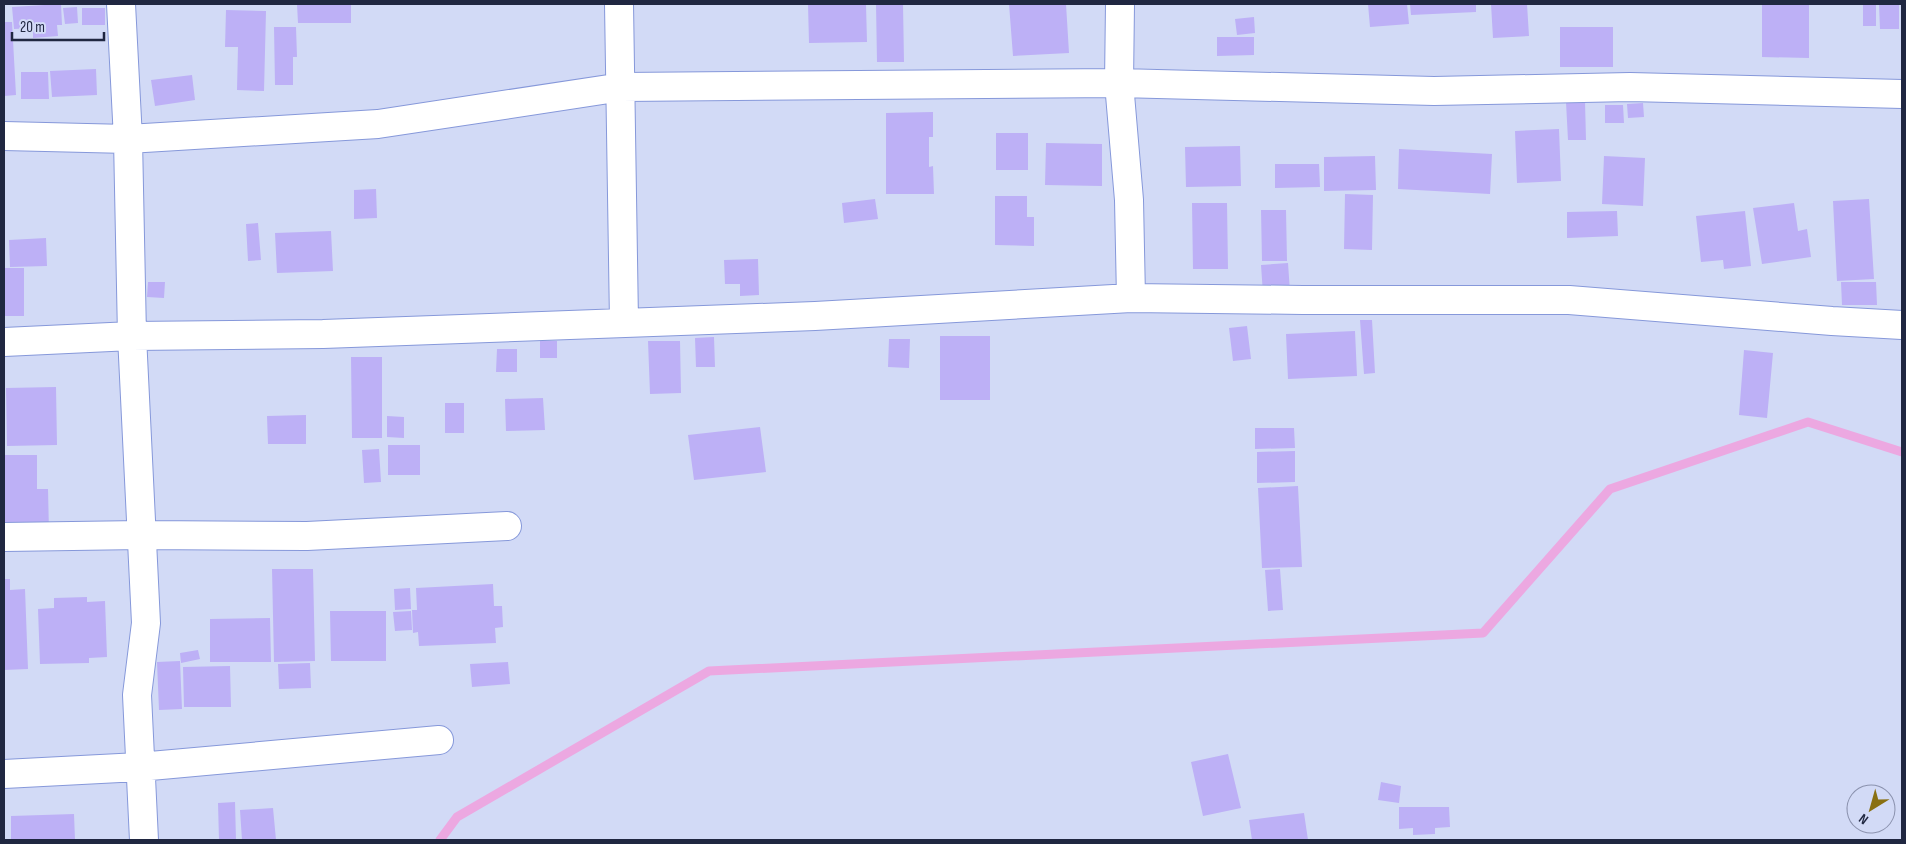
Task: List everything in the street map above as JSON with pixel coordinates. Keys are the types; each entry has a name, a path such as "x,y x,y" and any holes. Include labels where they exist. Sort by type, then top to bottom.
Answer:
{"street":[{"path":"122,4 128,139 132,336 146,623 137,695 144,840"},
{"path":"619,4 622,87 624,322"},
{"path":"1120,4 1119,83 1129,200 1131,298"},
{"path":"4,136 128,139 378,124 622,87 1119,83 1434,91 1630,88 1902,94"},
{"path":"4,342 132,336 323,334 815,316 1131,298 1569,300 1902,325"},
{"path":"4,538 141,535 307,536 507,526"},
{"path":"4,774 140,767 439,740"}],"building":[{"path":"61,4 62,25 57,25 58,36 33,38 33,28 14,29 12,7"},
{"path":"297,4 351,4 351,23 298,23"},
{"path":"808,4 866,4 867,42 809,43"},
{"path":"876,4 903,4 904,62 877,62"},
{"path":"1009,4 1066,4 1069,53 1013,56"},
{"path":"1368,4 1407,4 1409,24 1370,27"},
{"path":"1410,4 1476,4 1476,12 1411,15"},
{"path":"1491,4 1527,4 1529,36 1493,38"},
{"path":"1762,4 1809,4 1809,58 1762,57"},
{"path":"1863,4 1876,4 1876,26 1863,26"},
{"path":"1879,4 1899,4 1899,29 1880,29"},
{"path":"77,7 78,23 65,24 63,8"},
{"path":"82,8 105,8 105,25 82,25"},
{"path":"226,10 266,11 264,91 237,90 238,47 225,47"},
{"path":"1254,17 1255,33 1237,35 1235,19"},
{"path":"4,22 12,22 16,95 4,96"},
{"path":"274,27 296,27 297,57 293,57 293,85 275,85"},
{"path":"1560,27 1613,27 1613,67 1560,67"},
{"path":"1217,37 1254,37 1254,55 1217,56"},
{"path":"96,69 97,95 52,97 50,71"},
{"path":"21,72 48,72 49,99 21,99"},
{"path":"192,75 195,100 155,106 151,80"},
{"path":"1585,101 1586,140 1568,140 1566,102"},
{"path":"1643,103 1644,117 1628,118 1627,104"},
{"path":"1605,105 1623,105 1624,123 1605,123"},
{"path":"933,112 933,137 929,137 929,167 933,166 934,194 886,194 886,113"},
{"path":"1559,129 1561,181 1517,183 1515,131"},
{"path":"996,133 1028,133 1028,170 996,170"},
{"path":"1046,143 1102,144 1102,186 1045,185"},
{"path":"1240,146 1241,186 1186,187 1185,147"},
{"path":"1399,149 1492,154 1490,194 1398,189"},
{"path":"1375,156 1376,190 1324,191 1324,157"},
{"path":"1604,156 1645,158 1643,206 1602,204"},
{"path":"1275,164 1319,164 1320,187 1275,188"},
{"path":"376,189 377,218 354,219 354,190"},
{"path":"1345,194 1373,195 1372,250 1344,249"},
{"path":"995,196 1027,196 1027,217 1034,217 1034,246 995,245"},
{"path":"875,199 878,219 844,223 842,203"},
{"path":"1869,199 1874,279 1837,281 1833,201"},
{"path":"1192,203 1227,203 1228,269 1193,269"},
{"path":"1794,203 1798,231 1807,229 1811,257 1762,264 1753,208"},
{"path":"1261,210 1286,210 1287,261 1262,261"},
{"path":"1617,211 1618,236 1567,238 1567,212"},
{"path":"1745,211 1751,266 1724,269 1723,260 1701,262 1696,216"},
{"path":"258,223 261,260 248,261 246,224"},
{"path":"331,231 333,271 277,273 275,233"},
{"path":"46,238 47,266 10,267 9,240"},
{"path":"758,259 759,295 740,296 740,284 725,284 724,260"},
{"path":"1288,263 1290,292 1263,294 1261,265"},
{"path":"4,268 24,268 24,316 4,316"},
{"path":"148,282 165,282 164,298 147,297"},
{"path":"1841,282 1876,282 1877,305 1842,305"},
{"path":"1360,320 1372,320 1375,373 1364,374"},
{"path":"1247,326 1251,359 1233,361 1229,328"},
{"path":"1355,331 1357,376 1288,379 1286,334"},
{"path":"940,336 990,336 990,400 940,400"},
{"path":"714,337 715,367 696,367 695,338"},
{"path":"889,339 910,339 909,368 888,367"},
{"path":"540,341 557,341 557,358 540,358"},
{"path":"648,341 680,341 681,393 650,394"},
{"path":"497,349 517,349 517,372 496,372"},
{"path":"1744,350 1773,353 1767,418 1739,415"},
{"path":"351,357 382,357 382,438 352,438"},
{"path":"56,387 57,445 7,446 6,388"},
{"path":"543,398 545,430 506,431 505,399"},
{"path":"445,403 464,403 464,433 445,433"},
{"path":"306,415 306,444 268,444 267,416"},
{"path":"387,416 404,417 404,438 387,437"},
{"path":"760,427 766,472 694,480 688,435"},
{"path":"1255,428 1294,428 1295,448 1255,449"},
{"path":"388,445 420,445 420,475 388,475"},
{"path":"379,449 381,482 364,483 362,450"},
{"path":"1295,451 1295,482 1257,483 1257,452"},
{"path":"4,455 37,455 37,489 48,489 49,532 4,532"},
{"path":"1298,486 1302,567 1262,568 1258,488"},
{"path":"272,569 313,569 315,661 274,662"},
{"path":"1280,569 1283,610 1268,611 1265,570"},
{"path":"4,579 10,579 10,590 25,589 28,669 4,670"},
{"path":"493,584 494,606 502,606 503,627 495,628 496,643 419,646 418,632 413,633 412,610 417,610 416,588"},
{"path":"410,588 411,609 395,610 394,589"},
{"path":"87,597 87,602 105,601 107,657 89,658 89,663 40,664 38,609 54,608 54,598"},
{"path":"330,611 386,611 386,661 331,661"},
{"path":"411,611 412,630 395,631 393,612"},
{"path":"270,618 271,662 210,662 210,619"},
{"path":"198,650 200,659 181,663 180,653"},
{"path":"180,661 182,709 159,710 157,662"},
{"path":"508,662 510,684 472,687 470,664"},
{"path":"310,663 311,688 279,689 278,664"},
{"path":"230,666 231,707 184,707 183,667"},
{"path":"1228,754 1241,808 1203,816 1191,762"},
{"path":"1381,782 1401,786 1399,803 1378,800"},
{"path":"235,802 236,840 219,840 218,803"},
{"path":"1399,807 1449,807 1450,827 1435,828 1435,834 1413,835 1413,828 1399,829"},
{"path":"273,808 276,840 242,840 240,810"},
{"path":"1304,813 1308,840 1252,840 1249,820"},
{"path":"74,814 75,840 11,840 11,816"}],"waterway":[{"path":"440,840 457,817 709,671 1483,633 1610,489 1808,422 1902,452"}]}
